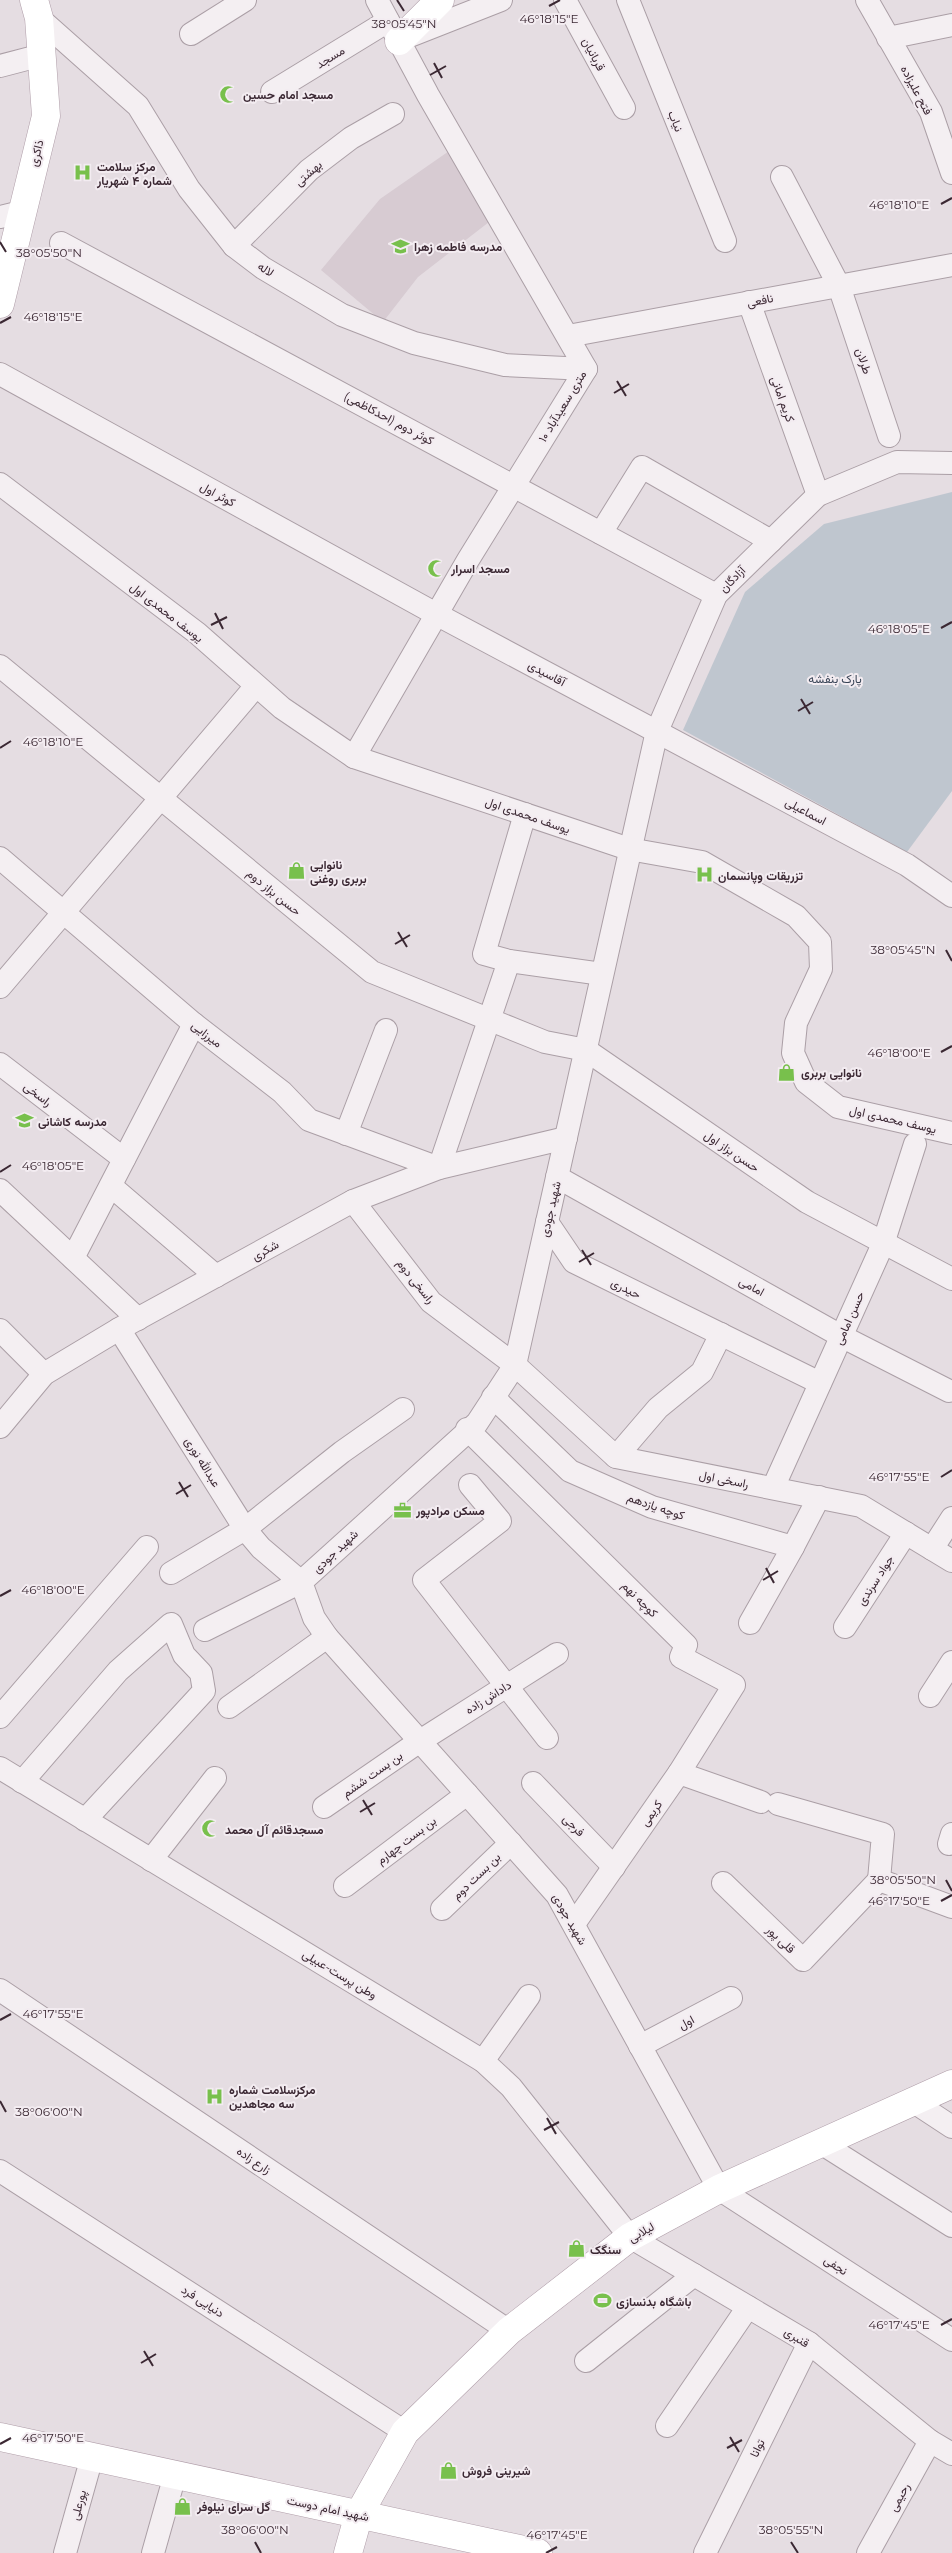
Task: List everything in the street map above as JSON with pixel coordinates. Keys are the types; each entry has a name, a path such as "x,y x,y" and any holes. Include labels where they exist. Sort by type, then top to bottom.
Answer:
{"main road":[{"path":"394,31 440,0"},
{"name":"ذاکری","path":"0,304 11,215 46,116 42,55 36,9"},
{"name":"لیلابی","path":"348,2553 359,2514 405,2432 509,2331 630,2237 719,2189 952,2084"},
{"name":"شهید امام دوست","path":"1,2436 538,2553"}],"street":[{"path":"191,34 245,0"},
{"name":"۱۰ متری سعیدآباد","path":"354,757 436,614 586,369 428,95 377,0"},
{"name":"مسجد","path":"272,92 394,31 501,0"},
{"name":"قربانیان","path":"565,0 624,108"},
{"name":"نیاب","path":"628,0 725,241"},
{"name":"فتح علیزاده","path":"867,0 931,112 952,173"},
{"name":"لاله","path":"36,9 138,106 189,189 234,246 263,268 342,315 414,343 505,365 586,369"},
{"path":"888,38 952,25"},
{"path":"0,66 42,55"},
{"name":"بهشتی","path":"234,246 309,170 351,138 393,114"},
{"path":"782,177 839,286"},
{"name":"کوثر دوم (احدکاظمی)","path":"61,243 716,595"},
{"name":"نافعی","path":"568,336 952,264"},
{"name":"طرلان","path":"839,286 889,436"},
{"name":"کریم امانی","path":"749,302 818,495"},
{"name":"کوثر اول","path":"0,374 436,614"},
{"name":"آزادگان","path":"630,849 657,731 716,595 818,495 897,462 952,464"},
{"path":"601,533 642,467 770,541"},
{"name":"یوسف محمدی اول","path":"0,484 197,633 282,708 354,757 630,849 702,862 796,916 820,942 821,969 796,1023 793,1052 806,1082 838,1107 952,1132"},
{"name":"آقاسیدی","path":"436,614 657,731"},
{"name":"حسن بزاز دوم","path":"0,666 372,972 545,1042 586,1050"},
{"path":"0,987 256,686"},
{"name":"اسماعیلی","path":"657,731 907,864 952,896"},
{"path":"525,814 484,954 509,961 602,974"},
{"name":"شهید جودی","path":"630,849 515,1365 477,1423 467,1429 301,1582 314,1618 328,1637 557,1895 719,2189"},
{"name":"میرزایی","path":"0,858 194,1024 282,1092 309,1120 438,1168"},
{"path":"438,1168 509,961"},
{"path":"73,1258 194,1024"},
{"path":"346,1134 386,1030"},
{"name":"حسن بزاز اول","path":"586,1050 807,1202 952,1279"},
{"name":"راسخی","path":"0,1064 124,1159"},
{"name":"شکری","path":"0,1427 44,1374 129,1324 353,1201 438,1168 566,1138"},
{"name":"حسن امامی","path":"773,1488 883,1244 916,1144"},
{"name":"امامی","path":"557,1178 841,1336 949,1391"},
{"path":"111,1186 216,1276"},
{"name":"عبدالله نوری","path":"0,1190 73,1258 129,1324 245,1529 261,1548 301,1582"},
{"name":"راسخی دوم","path":"353,1201 431,1302 515,1365"},
{"name":"حیدری","path":"547,1222 574,1262 820,1383"},
{"path":"0,1330 44,1374"},
{"path":"515,1365 616,1457 658,1408 702,1372 721,1334"},
{"name":"کوچه یازدهم","path":"494,1397 570,1471 652,1508 793,1547"},
{"path":"171,1573 245,1529 342,1452 403,1409"},
{"name":"کوچه نهم","path":"467,1429 686,1644 680,1657 734,1685 679,1774"},
{"name":"راسخی اول","path":"616,1457 862,1506 952,1561"},
{"path":"470,1484 500,1521 424,1580 547,1738"},
{"path":"750,1623 820,1498"},
{"path":"932,1549 952,1518"},
{"name":"جواد سرندی","path":"845,1627 906,1533"},
{"path":"0,1717 147,1547"},
{"path":"205,1630 301,1582"},
{"path":"22,1782 118,1671 171,1624 184,1654 202,1673 204,1691 85,1820"},
{"path":"229,1707 328,1637"},
{"name":"داداش زاده","path":"420,1741 557,1654"},
{"path":"930,1696 952,1662"},
{"name":"بن بست ششم","path":"324,1807 420,1741"},
{"name":"وطن پرست-عبیلی","path":"0,1768 483,2061 511,2087 630,2237"},
{"path":"679,1774 770,1803 883,1834 879,1880 952,1907"},
{"name":"کریمی","path":"574,1924 679,1774"},
{"path":"151,1860 215,1778"},
{"name":"فرجی","path":"533,1783 614,1867"},
{"name":"بن بست چهارم","path":"345,1886 467,1794"},
{"name":"بن بست دوم","path":"442,1909 511,1843"},
{"name":"قلی پور","path":"723,1883 802,1960 879,1880"},
{"name":"زارع زاده","path":"0,1990 509,2331"},
{"path":"483,2061 529,1996"},
{"name":"اول","path":"640,2046 731,1998"},
{"path":"914,2102 952,2127"},
{"path":"821,2144 952,2226"},
{"name":"دنیایی فرد","path":"0,2171 405,2432"},
{"name":"نجفی","path":"719,2189 952,2340"},
{"name":"قنبری","path":"630,2237 809,2344 930,2441 952,2454"},
{"path":"586,2361 694,2275"},
{"path":"667,2426 748,2307"},
{"name":"توانا","path":"705,2553 809,2344"},
{"name":"رحیمی","path":"868,2553 930,2441"},
{"name":"پورعلی","path":"65,2553 92,2457"},
{"path":"153,2553 175,2475"}],"shaded area":[{"name":"مدرسه فاطمه زهرا","path":"452,149 489,222 418,277 383,322 321,270 380,199"}],"green space":[{"name":"پارک بنفشه","path":"952,492 952,791 907,852 683,730 745,592 824,524"}],"place":[{"name":"مسجد امام حسین","path":"229,94"},
{"name":"مرکز سلامت شماره ۴ شهریار","path":"83,173"},
{"name":"مدرسه فاطمه زهرا","path":"400,246"},
{"name":"مسجد اسرار","path":"437,568"},
{"name":"نانوایی بربری روغنی","path":"296,871"},
{"name":"تزریقات وپانسمان","path":"704,875"},
{"name":"نانوایی بربری","path":"787,1072"},
{"name":"مدرسه کاشانی","path":"24,1121"},
{"name":"مسکن مرادپور","path":"402,1510"},
{"name":"مسجدقائم آل محمد","path":"211,1829"},
{"name":"مرکزسلامت شماره سه مجاهدین","path":"215,2096"},
{"name":"سنگک","path":"576,2249"},
{"name":"باشگاه بدنسازی","path":"602,2301"},
{"name":"شیرینی فروش","path":"448,2470"},
{"name":"گل سرای نیلوفر","path":"183,2506"}]}
